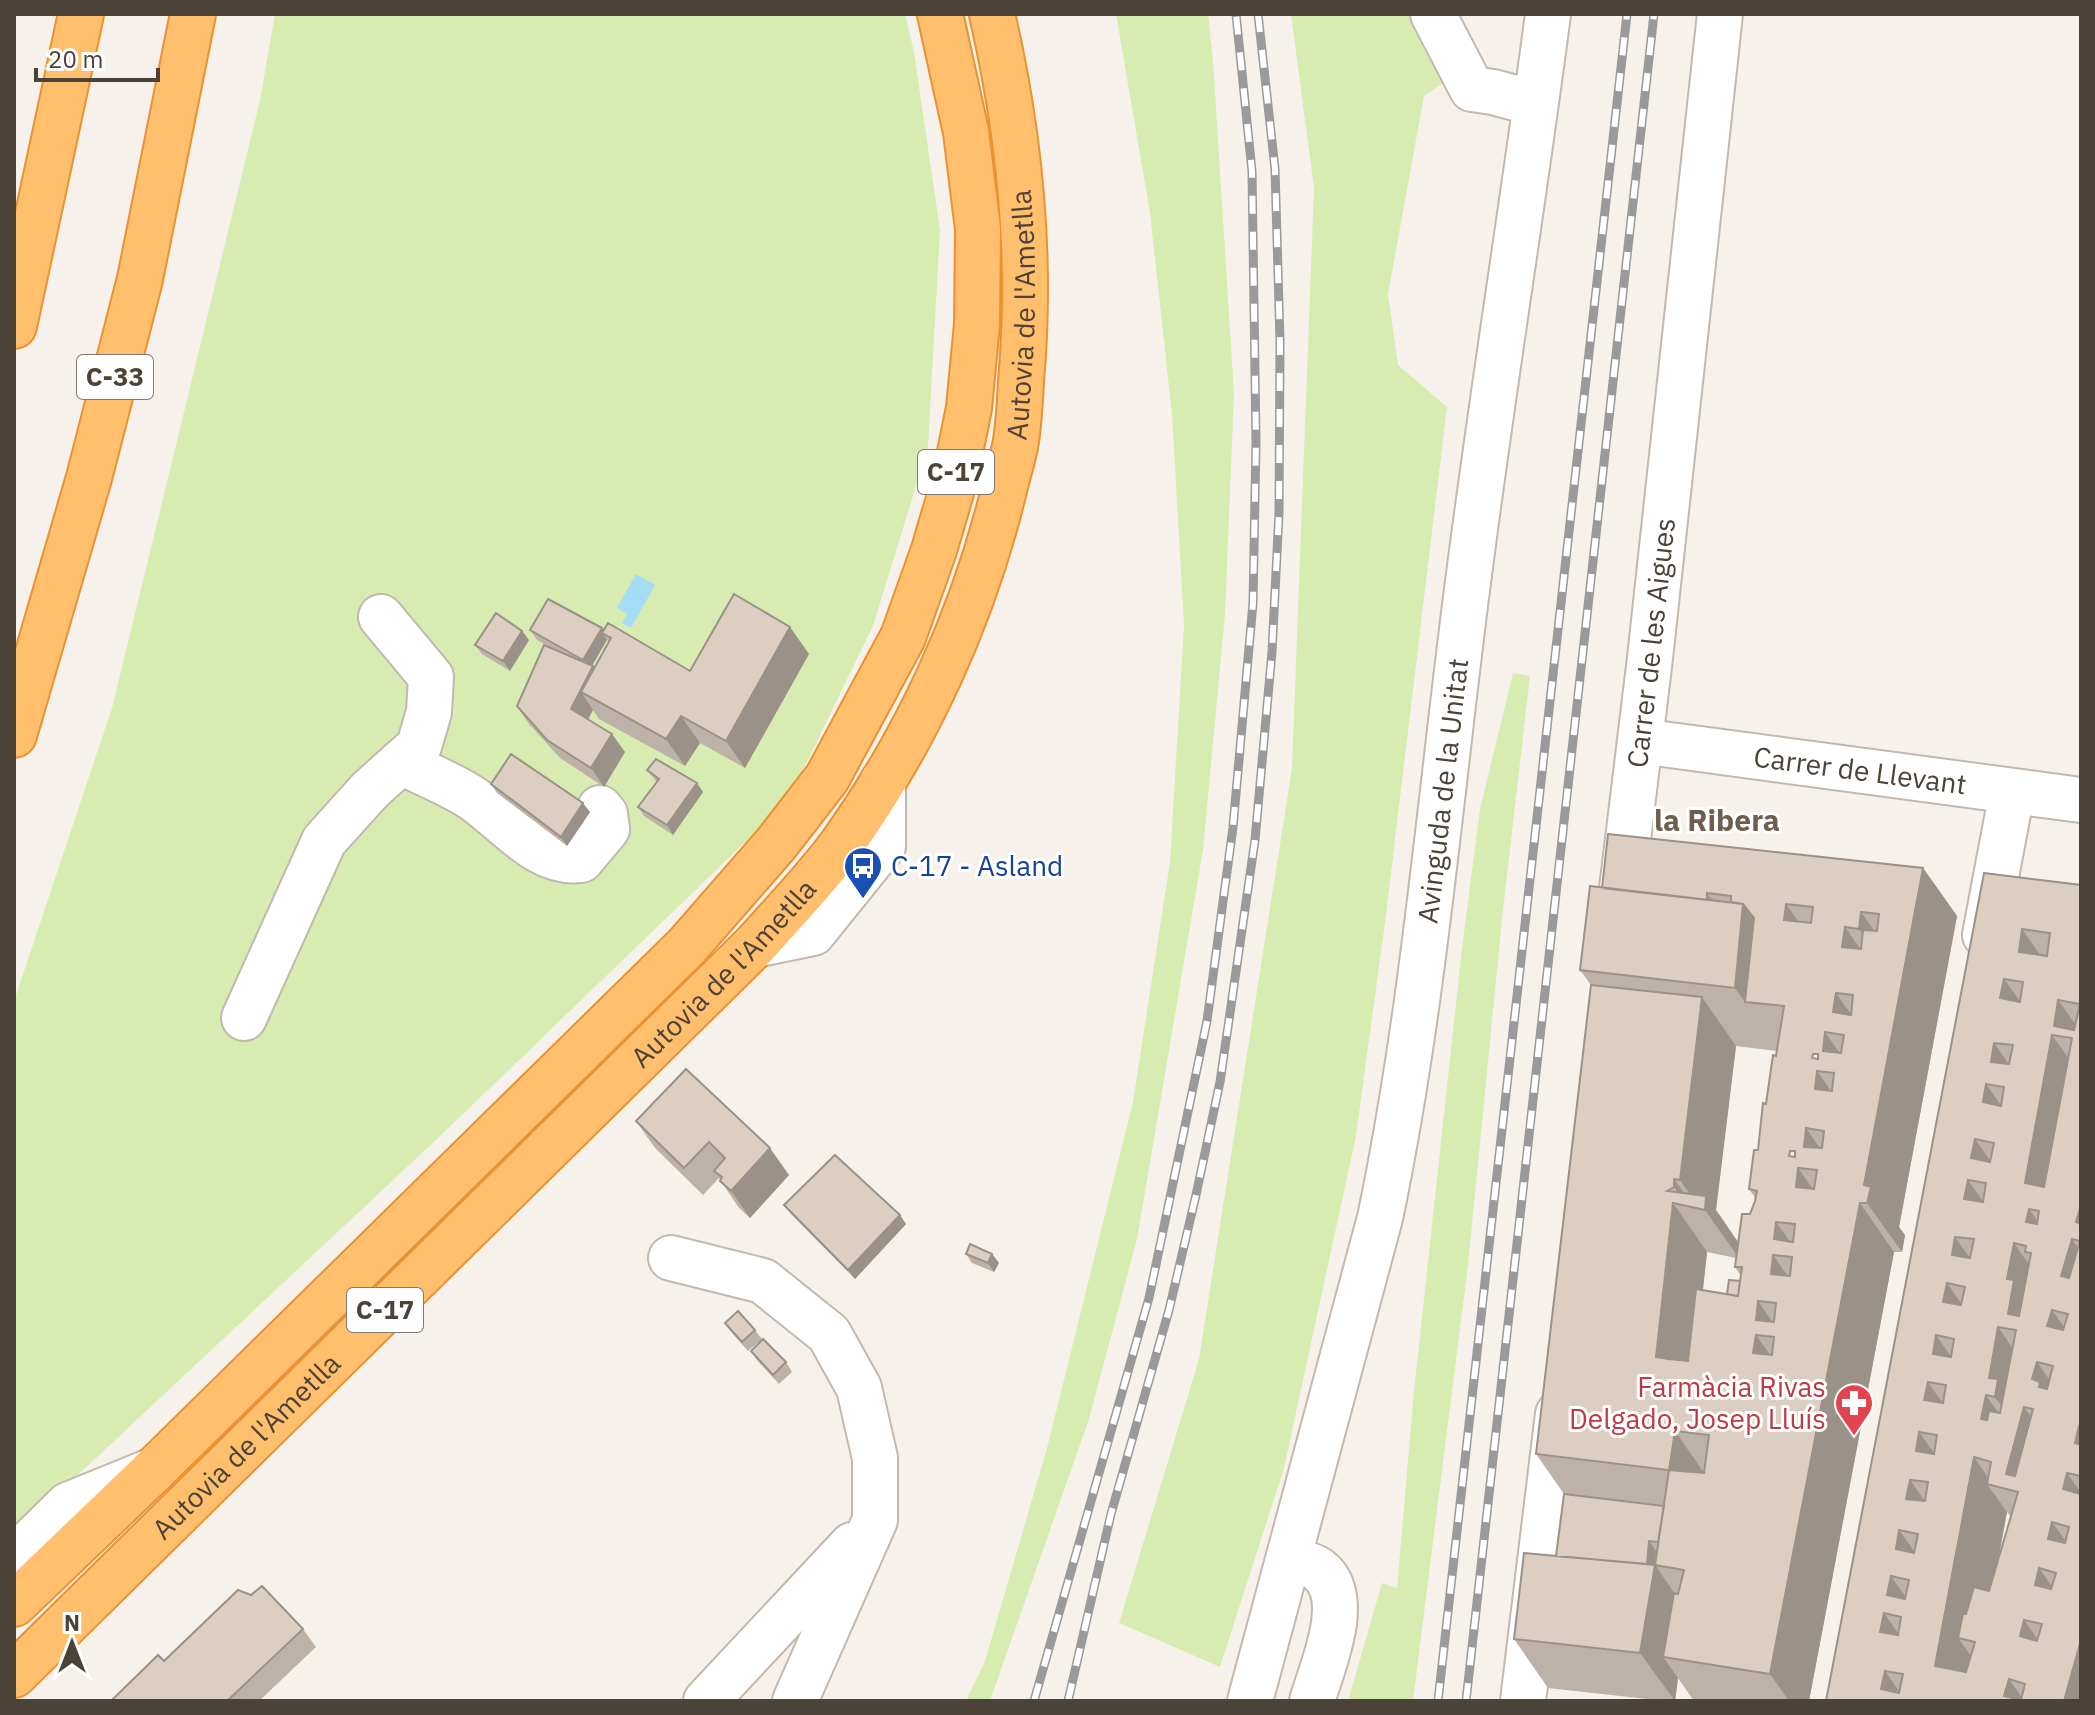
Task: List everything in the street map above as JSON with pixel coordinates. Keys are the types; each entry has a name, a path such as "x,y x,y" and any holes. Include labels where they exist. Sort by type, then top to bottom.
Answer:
{"highway":[{"path":"14,326 81,14"},
{"name":"C-33","path":"14,735 89,478 140,279 193,14"},
{"name":"Autovia de l'Ametlla","path":"14,1604 687,946 776,844 827,778 903,637 954,482 969,408 977,324 978,229 968,146 952,58 940,14"},
{"name":"Autovia de l'Ametlla","path":"14,1675 755,945 841,846 883,781 926,705 958,633 990,546 1016,441 1024,353 1026,253 1020,173 1004,67 992,14"}],"street":[{"path":"1433,14 1472,89 1534,103"},
{"name":"Avinguda de la Unitat","path":"1250,1701 1380,1218 1396,1143 1413,1033 1461,634 1548,14"},
{"name":"Carrer de les Aigues","path":"1617,930 1720,14"},
{"path":"244,1018 324,841 370,790 419,746 429,712 431,677 381,617"},
{"name":"Carrer de Llevant","path":"1640,741 2081,800"},
{"path":"401,762 469,796 545,854 566,862 581,860 607,829 607,819 600,808"},
{"path":"1976,980 2012,792"},
{"path":"671,1258 763,1281 829,1334 859,1388 875,1458 875,1520 795,1701"},
{"path":"1523,1701 1563,1370"},
{"path":"14,1558 68,1505 154,1470"},
{"path":"706,1701 875,1520"},
{"path":"1289,1560 1317,1568 1330,1582 1336,1599 1336,1617 1312,1701"}],"green space":[{"path":"275,14 905,14 914,52 940,230 928,447 873,626 788,801 436,1140 80,1473 14,1530 14,1001 112,708 260,100"},
{"path":"1116,14 1208,14 1234,394 1225,615 1203,850 1137,1239 1089,1419 990,1701 966,1701 985,1661 1047,1448 1133,1102 1170,862 1184,625 1172,414 1150,213"},
{"path":"1291,14 1418,14 1453,76 1424,96 1388,294 1398,365 1447,407 1356,1136 1284,1468 1220,1667 1119,1623 1199,1359 1292,768 1314,188"},
{"path":"1513,673 1530,676 1468,1265 1413,1701 1348,1701 1382,1583 1397,1588 1414,1391 1462,948 1480,809"}],"water":[{"path":"636,574 655,585 631,628 622,623 627,614 617,608"}],"building":[{"path":"734,594 790,627 726,741 681,716 666,739 581,692 611,638 602,633 608,623 690,671"},
{"path":"548,599 602,628 583,660 530,630"},
{"path":"496,613 522,631 503,661 475,645"},
{"path":"544,645 593,666 571,709 612,734 591,768 547,740 517,706"},
{"path":"511,754 583,803 561,837 491,784"},
{"path":"656,759 697,783 667,825 638,807 659,779 647,770"},
{"path":"1608,834 1923,868 1864,1185 1871,1187 1867,1203 1860,1203 1770,1674 1663,1657 1674,1593 1678,1594 1684,1570 1655,1565 1669,1470 1536,1454 1591,985 1702,997 1680,1180 1674,1179 1674,1187 1667,1191 1706,1196 1705,1210 1673,1203 1656,1357 1668,1359 1688,1361 1696,1289 1738,1296 1742,1267 1735,1267 1742,1214 1750,1214 1755,1201 1757,1191 1749,1189 1754,1150 1758,1150 1763,1103 1766,1104 1784,1006 1745,1002 1754,918 1743,904 1731,902 1731,896 1707,893 1707,900 1602,888","holes":["1786,904 1813,907 1811,923 1784,920","1861,912 1879,914 1877,931 1863,930 1861,949 1842,947 1845,927 1859,929","1836,993 1853,995 1851,1015 1833,1012","1825,1032 1844,1035 1841,1053 1823,1051","1817,1071 1834,1073 1832,1091 1815,1089","1806,1128 1824,1131 1822,1148 1804,1147","1798,1168 1817,1170 1814,1189 1796,1187","1776,1222 1795,1224 1793,1242 1774,1239","1773,1255 1792,1257 1790,1276 1771,1274","1758,1301 1776,1303 1774,1322 1756,1320","1756,1335 1774,1337 1772,1355 1753,1353","1675,1431 1709,1435 1704,1473 1669,1470"]},
{"path":"1984,873 2081,885 2081,1205 2076,1222 2081,1224 2081,1427 2075,1443 2081,1445 2081,1476 2067,1473 2063,1489 2080,1494 2081,1489 2081,1640 2064,1701 1826,1701","holes":["2022,929 2050,933 2047,956 2019,952","2004,979 2023,982 2020,1002 2000,998","2058,1000 2080,1004 2074,1030 2054,1026","2052,1035 2072,1038 2044,1187 2025,1183","1994,1043 2013,1045 2009,1064 1991,1062","1986,1084 2004,1087 2001,1106 1983,1102","1975,1139 1994,1143 1990,1162 1971,1158","1968,1180 1986,1183 1983,1202 1964,1199","2029,1209 2039,1211 2037,1224 2026,1222","1955,1237 1974,1239 1970,1258 1952,1255","2072,1239 2080,1241 2069,1278 2061,1276","2014,1243 2026,1246 2025,1252 2031,1253 2019,1316 2008,1314 2014,1280 2007,1279","1947,1283 1965,1287 1961,1305 1943,1302","2052,1310 2068,1314 2063,1330 2047,1326","1998,1327 2016,1330 2000,1413 1989,1411 1987,1420 1981,1419 1986,1395 1995,1397 1998,1379 1989,1378","1936,1335 1954,1339 1951,1357 1933,1354","2037,1362 2053,1366 2047,1389 2039,1387 2040,1382 2032,1379","1928,1382 1946,1385 1943,1403 1924,1400","2024,1407 2033,1409 2015,1476 2006,1474","1919,1432 1937,1435 1934,1454 1916,1451","1974,1457 1991,1462 1987,1484 2018,1492 1989,1591 1974,1587 1966,1614 1963,1614 1958,1638 1975,1642 1966,1672 1935,1666","1910,1480 1928,1482 1925,1501 1906,1499","2052,1522 2069,1527 2065,1543 2048,1539","1899,1530 1918,1534 1914,1553 1896,1549","2039,1568 2056,1573 2051,1589 2035,1585","1891,1576 1909,1580 1905,1599 1887,1595","1884,1613 1901,1617 1898,1635 1880,1632","2024,1620 2042,1624 2037,1641 2020,1636","1885,1671 1903,1674 1899,1693 1881,1689","2009,1679 2025,1684 2021,1700 2004,1696"]},
{"path":"1590,886 1743,904 1735,988 1580,970"},
{"path":"686,1069 770,1148 731,1191 714,1171 725,1158 709,1142 684,1168 636,1121"},
{"path":"835,1155 900,1215 848,1270 784,1205"},
{"path":"970,1244 992,1254 988,1263 966,1254"},
{"path":"1729,1280 1740,1281 1738,1296 1727,1294"},
{"path":"738,1311 755,1330 742,1342 725,1323"},
{"path":"763,1339 786,1362 773,1375 751,1351"},
{"path":"1564,1494 1664,1506 1658,1542 1649,1541 1647,1564 1556,1556"},
{"path":"1524,1553 1655,1565 1640,1653 1514,1639"},
{"path":"262,1586 303,1629 227,1701 111,1701 158,1655 164,1661 238,1590 251,1595"}],"railway":[{"path":"1034,1701 1149,1298 1207,1021 1233,827 1253,603 1256,442 1252,171 1236,14"},
{"path":"1068,1701 1111,1514 1169,1310 1196,1195 1220,1082 1255,840 1272,652 1279,513 1280,341 1275,169 1258,14"},
{"path":"1438,1701 1627,14"},
{"path":"1466,1701 1654,14"}],"place":[{"name":"C-17 - Asland","path":"863,900"},
{"name":"Farmàcia Rivas Delgado, Josep Lluís","path":"1854,1437"}],"district":[{"name":"la Ribera","path":"1717,821"}]}
